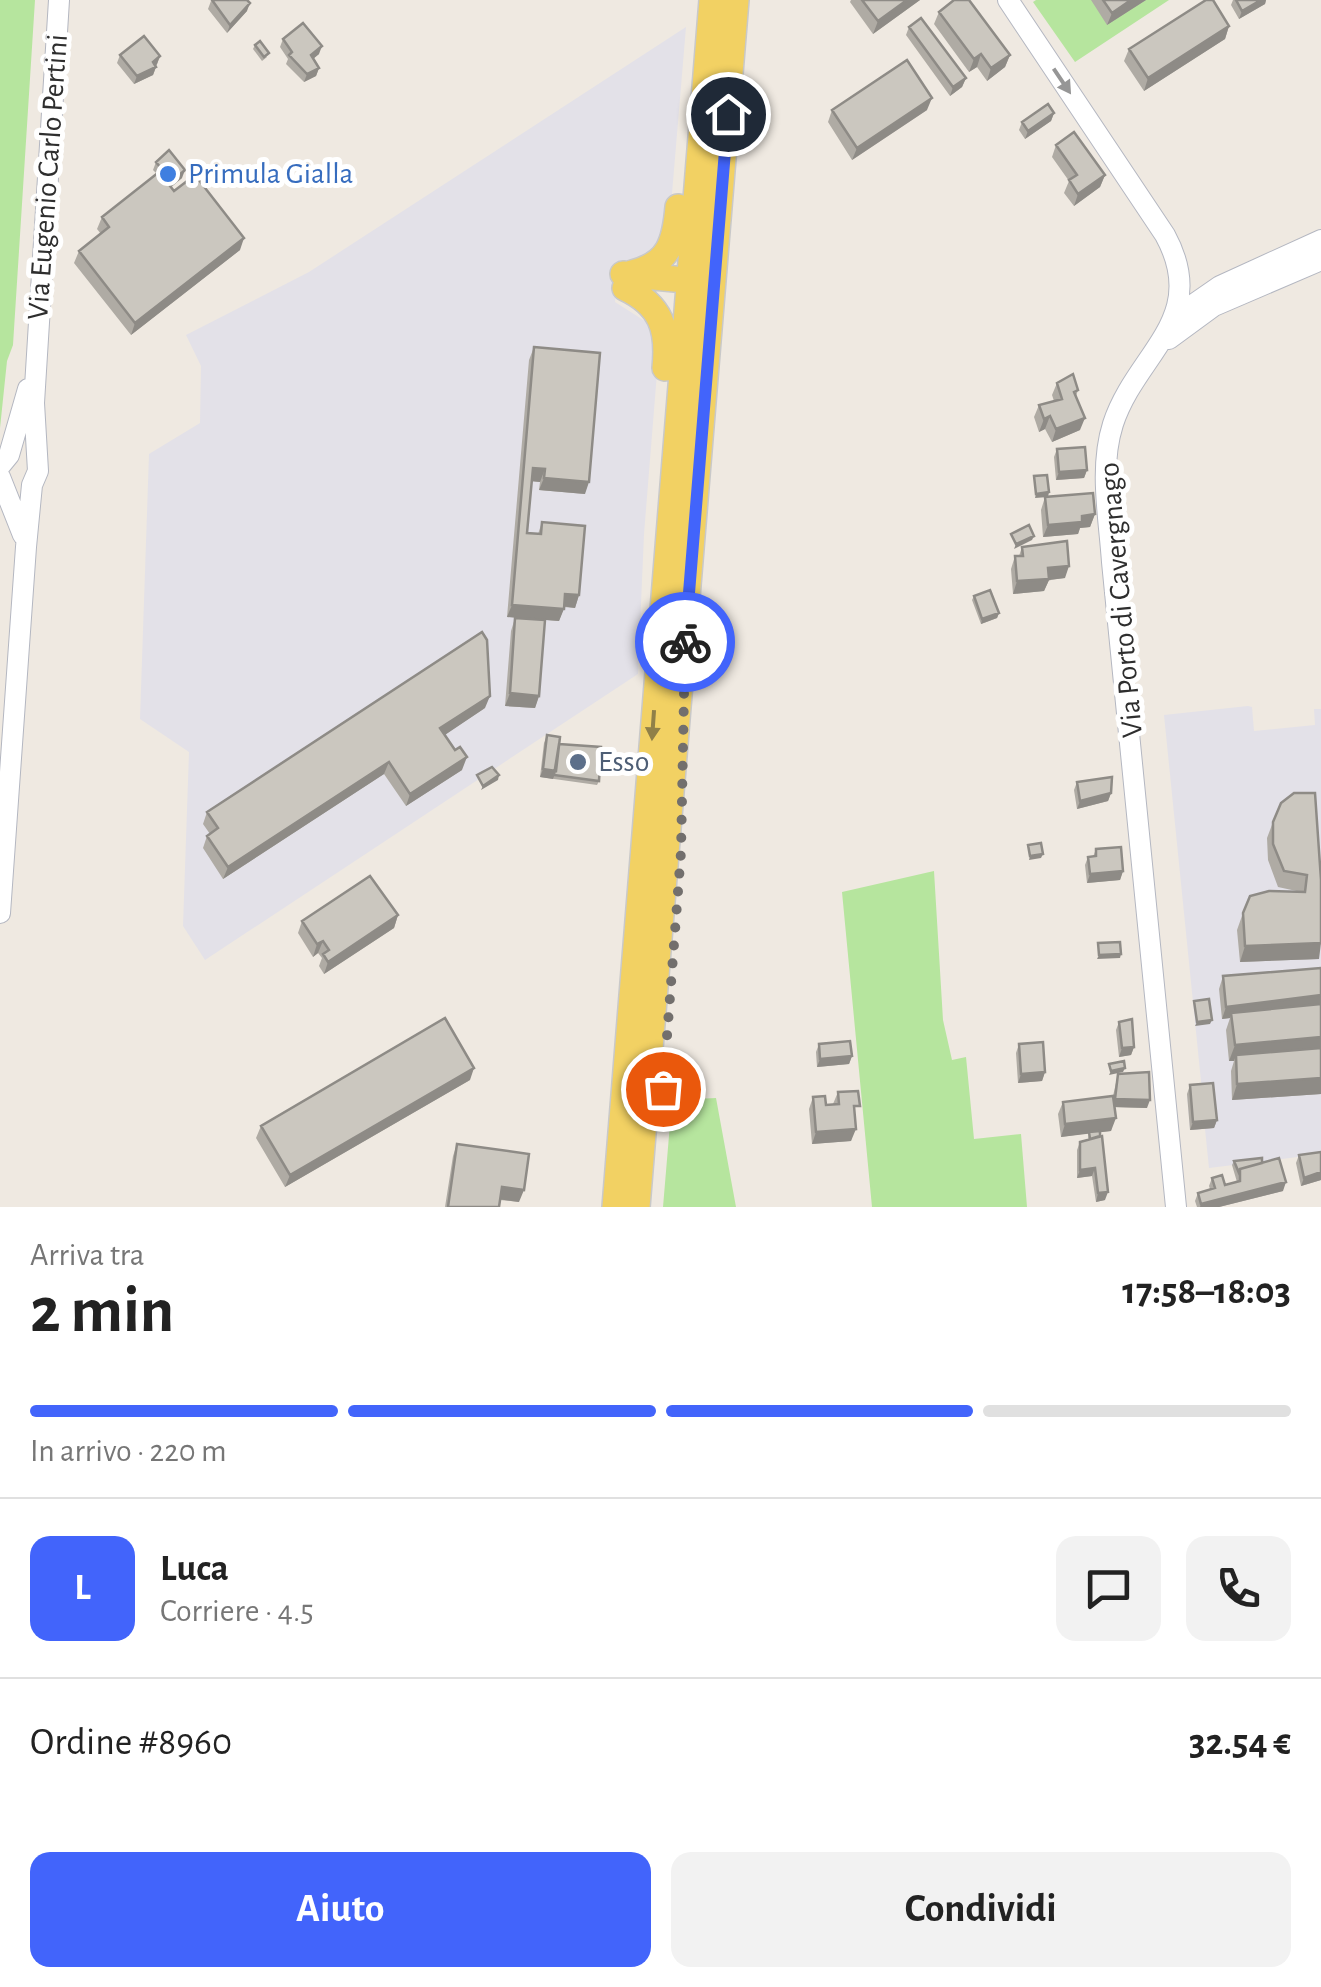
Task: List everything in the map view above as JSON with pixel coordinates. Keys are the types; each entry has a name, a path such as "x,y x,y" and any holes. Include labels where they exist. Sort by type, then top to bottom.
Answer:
{"main road":[{"path":"616,1207 712,0"},
{"path":"636,1207 736,0"},
{"path":"624,281 658,262 674,242 688,95 708,46"},
{"path":"690,286 704,265 720,98 730,80"},
{"path":"624,281 690,286"},
{"path":"624,281 651,304 666,331 659,455 667,535"},
{"path":"690,286 701,304 691,443 693,545"},
{"path":"654,1207 681,852 682,679"}],"street":[{"name":"Via Eugenio Carlo Pertini","path":"34,460 59,0"},
{"name":"Via Porto di Cavergnago","path":"1008,0 1173,248 1180,283 1166,335 1114,420 1106,478 1176,1207"},
{"path":"1166,335 1210,292 1321,240"},
{"path":"1173,248 1210,292 1232,298"},
{"path":"1166,335 1232,298 1321,260"},
{"name":"Via Eugenio Carlo Pertini","path":"2,470 37,354"},
{"path":"0,913 26,547 32,485 38,470 34,460 20,452 2,470"},
{"path":"2,470 18,490 32,485"},
{"path":"2,470 26,547"}],"shaded area":[{"path":"686,27 669,229 644,256 619,262 615,302 648,323 659,348 644,534 638,674 205,960 183,926 189,752 140,719 149,454 200,423 201,366 186,335 309,272"},
{"path":"1252,707 1254,731 1315,725 1314,709 1321,709 1321,1154 1209,1168 1205,1129 1190,1130 1187,1094 1202,1091 1164,715"}],"green space":[{"path":"0,0 35,0 13,345 7,361 0,428"},
{"path":"1169,0 1075,62 1033,2"},
{"path":"934,871 943,1020 952,1060 966,1057 974,1139 1021,1134 1027,1207 872,1207 842,892"},
{"path":"716,1098 736,1207 663,1207 672,1100"}],"building":[{"path":"212,0 247,0 250,3 230,25"},
{"path":"862,0 907,0 878,21"},
{"path":"954,0 969,0 1010,55 991,68 981,54 974,59 939,12"},
{"path":"1103,0 1131,0 1112,13"},
{"path":"1206,0 1213,0 1229,26 1148,78 1129,49"},
{"path":"1236,0 1261,0 1242,11"},
{"path":"921,18 966,78 953,87 909,27"},
{"path":"303,23 322,46 311,55 319,68 307,74 289,55 292,52 283,39"},
{"path":"144,36 160,56 153,62 156,67 137,76 120,55"},
{"path":"260,41 269,53 264,57 255,45"},
{"path":"907,60 932,98 857,148 832,110"},
{"path":"1048,104 1054,113 1028,131 1022,122"},
{"path":"1074,132 1105,175 1078,194 1069,180 1077,175 1056,145"},
{"path":"169,150 185,170 172,181 156,162"},
{"path":"159,172 174,191 195,175 244,238 135,323 79,251 109,227 102,217"},
{"path":"534,347 600,353 589,482 544,478 545,469 533,468 527,533 541,534 542,522 585,526 579,595 565,594 564,609 512,605"},
{"path":"1073,374 1078,390 1074,392 1085,418 1056,429 1050,416 1044,419 1039,405 1062,399 1057,383"},
{"path":"1085,447 1087,470 1059,472 1057,449"},
{"path":"1047,475 1049,492 1036,494 1034,476"},
{"path":"1093,493 1095,514 1082,516 1082,522 1048,525 1045,497"},
{"path":"1029,525 1034,536 1016,544 1011,534"},
{"path":"1067,541 1069,566 1048,568 1049,579 1017,581 1015,556 1023,556 1022,547"},
{"path":"990,590 999,613 982,619 974,596"},
{"path":"515,618 545,620 539,696 510,693"},
{"path":"482,632 487,640 490,696 440,728 455,750 460,747 467,757 410,794 389,762 228,867 207,836 218,828 207,812"},
{"path":"547,735 560,737 556,771 543,769"},
{"path":"559,744 601,747 599,781 554,775"},
{"path":"492,767 499,775 483,786 477,775"},
{"path":"1112,777 1111,793 1080,801 1077,782"},
{"path":"1294,793 1315,793 1321,943 1245,946 1243,913 1250,896 1269,891 1305,892 1307,875 1284,871 1273,844 1273,822 1281,803"},
{"path":"1041,843 1043,854 1030,856 1028,845"},
{"path":"1121,847 1123,871 1090,874 1088,857 1096,856 1096,849"},
{"path":"370,876 398,915 328,962 323,954 329,950 323,941 317,944 302,921"},
{"path":"1120,942 1121,954 1099,955 1098,943"},
{"path":"1321,968 1321,995 1226,1007 1223,976"},
{"path":"1209,999 1212,1020 1197,1022 1194,1001"},
{"path":"1321,1004 1321,1037 1235,1045 1231,1013"},
{"path":"445,1018 474,1068 290,1175 261,1126"},
{"path":"1132,1019 1134,1047 1122,1048 1119,1022"},
{"path":"850,1041 852,1056 820,1059 819,1044"},
{"path":"1043,1042 1045,1072 1021,1074 1019,1044"},
{"path":"1321,1048 1321,1078 1237,1084 1236,1055"},
{"path":"1124,1061 1125,1068 1111,1071 1109,1064"},
{"path":"1149,1072 1150,1100 1115,1099 1118,1074"},
{"path":"1213,1083 1217,1120 1193,1122 1190,1085"},
{"path":"858,1091 860,1106 854,1106 856,1129 816,1132 813,1097 825,1096 826,1105 839,1104 838,1092"},
{"path":"1113,1096 1116,1118 1065,1124 1063,1102"},
{"path":"1100,1131 1100,1136 1090,1139 1089,1132"},
{"path":"1102,1136 1108,1192 1098,1193 1095,1168 1080,1170 1080,1142"},
{"path":"457,1144 529,1154 524,1190 502,1187 499,1207 448,1207"},
{"path":"1321,1152 1321,1172 1304,1178 1299,1155"},
{"path":"1262,1158 1262,1163 1240,1169 1239,1173 1234,1161"},
{"path":"1279,1158 1286,1182 1201,1204 1198,1193 1215,1188 1212,1178 1222,1175 1225,1185 1240,1181 1240,1169"}],"way so far":[{"path":"663,1089 681,852 685,642"}],"place":[{"name":"Primula Gialla","path":"168,174"},
{"name":"Esso","path":"578,762"}],"route":[{"path":"685,642 728,114"}]}
